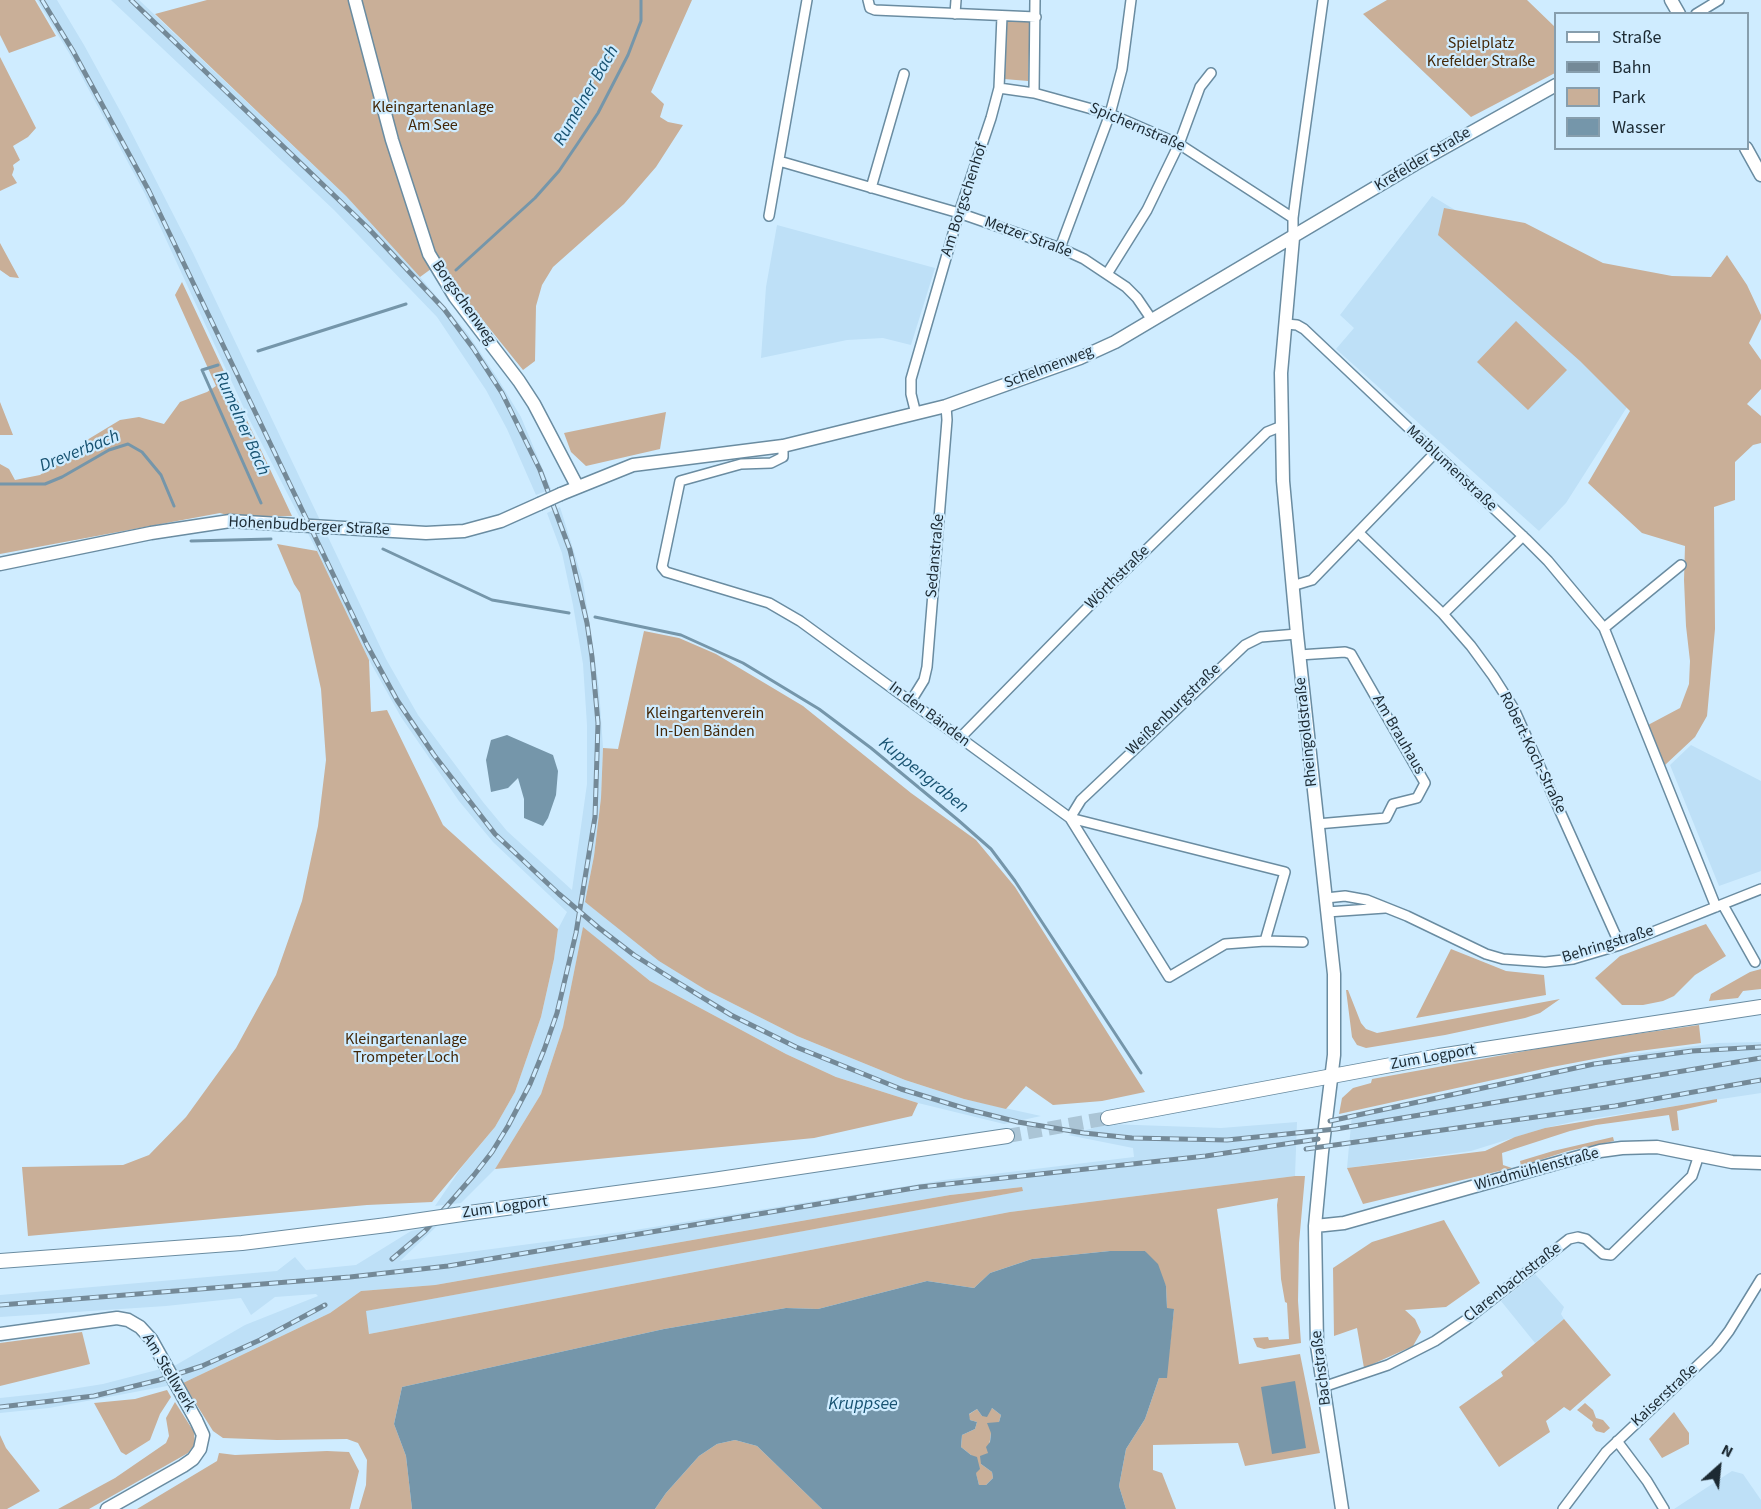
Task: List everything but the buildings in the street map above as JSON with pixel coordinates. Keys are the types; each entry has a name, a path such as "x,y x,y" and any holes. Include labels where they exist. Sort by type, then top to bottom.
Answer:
{"main road":[{"name":"Zum Logport","path":"1107,1118 1439,1056 1761,1007"},
{"name":"Zum Logport","path":"0,1261 242,1243 713,1180 1007,1136"}],"street":[{"name":"Borgschenweg","path":"355,0 392,140 429,254 455,297 534,404 577,486"},
{"path":"769,216 807,0"},
{"path":"868,0 870,8 875,10 1036,17"},
{"path":"955,14 956,0"},
{"path":"1035,0 1035,93"},
{"path":"1060,248 1110,114 1122,69 1131,0"},
{"path":"1293,238 1293,218 1323,0"},
{"path":"1699,12 1719,0"},
{"name":"Am Borgschenhof","path":"916,414 911,394 911,379 959,213 999,88 1002,16"},
{"path":"871,188 904,74"},
{"path":"1107,274 1147,210 1179,144 1200,87 1211,74"},
{"name":"Krefelder Straße","path":"1293,238 1472,131 1554,86"},
{"name":"Spichernstraße","path":"999,88 1035,93 1110,114 1179,144 1293,218"},
{"path":"1747,150 1761,175"},
{"name":"Metzer Straße","path":"779,161 959,213 1060,248 1084,259 1126,287 1137,298 1152,320"},
{"name":"Schelmenweg","path":"577,486 633,465 783,446 946,406 1080,358 1115,342 1293,238"},
{"name":"Rheingoldstraße","path":"1293,238 1281,373 1283,481 1299,655 1334,974 1332,1076 1322,1152 1316,1226"},
{"name":"Maiblumenstraße","path":"1286,324 1297,325 1304,329 1523,536 1548,561 1604,628 1720,906 1755,962"},
{"name":"Sedanstraße","path":"911,701 924,680 927,667 947,420 946,406"},
{"name":"Wörthstraße","path":"960,738 1099,596 1267,432 1282,426"},
{"name":"In den Bänden","path":"783,446 783,456 771,464 741,464 680,481 662,567 666,572 769,603 800,621 1070,818 1285,872 1265,941"},
{"path":"1292,586 1312,580 1434,454"},
{"name":"Hohenbudberger Straße","path":"0,564 151,533 230,520 426,533 464,531 501,521 577,486"},
{"name":"Robert-Koch-Straße","path":"1359,533 1443,614 1477,653 1514,709 1620,945"},
{"path":"1443,614 1523,536"},
{"path":"1604,628 1681,565"},
{"name":"Weißenburgstraße","path":"1070,818 1081,800 1245,645 1261,637 1297,634"},
{"name":"Am Brauhaus","path":"1299,655 1345,652 1351,654 1425,783 1417,798 1393,804 1386,818 1317,824"},
{"path":"1070,818 1169,977 1225,944 1265,941 1303,942"},
{"name":"Behringstraße","path":"1326,898 1345,896 1367,900 1469,946 1503,958 1545,962 1573,958 1620,945 1761,890"},
{"path":"1328,912 1386,907"},
{"name":"Windmühlenstraße","path":"1316,1226 1344,1223 1600,1151 1657,1147 1732,1162 1761,1163"},
{"name":"Clarenbachstraße","path":"1323,1387 1388,1365 1435,1341 1466,1320 1569,1239 1578,1237 1586,1239 1603,1254 1611,1255 1692,1176 1699,1155"},
{"name":"Bachstraße","path":"1316,1226 1317,1345 1342,1509"},
{"name":"Kaiserstraße","path":"1563,1509 1589,1473 1617,1441 1716,1348 1761,1279"},
{"name":"Am Stellwerk","path":"0,1334 117,1318 128,1320 140,1327 151,1339 203,1435 200,1449 193,1459 183,1466 107,1509"},
{"path":"1617,1441 1647,1481 1664,1509"}],"shaded area":[{"path":"37,0 57,0 124,118 193,253 386,659 418,715 507,831 572,890 587,784 587,725 583,664 573,605 562,553 547,513 560,507 583,581 599,688 603,748 601,798 594,856 585,902 706,990 797,1036 905,1080 964,1099 1041,1116 1004,1124 918,1103 836,1077 786,1054 650,981 583,928 563,1027 541,1094 495,1169 461,1203 435,1206 461,1168 495,1127 515,1092 541,1017 558,929 567,912 493,842 459,801 401,717 369,660 317,551 248,417 145,194 69,53"},
{"path":"111,0 139,0 346,196 420,277 468,334 498,379 521,417 551,489 536,495 507,429 486,390 437,317 334,210"},
{"path":"1432,196 1541,262 1667,344 1566,503 1539,531 1336,349 1354,328 1340,315"},
{"path":"777,225 935,268 911,345 883,338 847,340 761,358 766,287"},
{"path":"1691,745 1761,781 1761,871 1719,886 1670,765"},
{"path":"1761,1042 1761,1093 1576,1121 1471,1151 1347,1168 1352,1114 1627,1055 1717,1043"},
{"path":"1297,1122 1295,1176 1010,1212 369,1334 365,1311 1022,1191 1022,1187 950,1195 435,1285 361,1291 330,1313 183,1383 49,1408 0,1413 0,1398 103,1384 176,1365 245,1325 318,1296 316,1294 275,1297 251,1315 241,1298 166,1306 0,1317 0,1295 277,1271 295,1257 306,1270 356,1265 411,1231 437,1226 400,1261 629,1231 944,1180 1134,1157 1133,1148 1068,1135 1108,1124 1221,1128"},
{"path":"1535,1274 1564,1307 1561,1314 1564,1319 1535,1343 1501,1301"},
{"path":"1732,1471 1743,1474 1761,1500 1761,1509 1674,1509"}],"green space":[{"path":"0,0 35,0 56,36 9,53 0,35"},
{"name":"Kleingartenanlage Am See","path":"207,0 692,0 651,92 664,104 660,117 668,122 683,125 656,167 624,204 553,267 542,285 536,306 535,361 523,370 465,298 442,261 420,277 346,196 155,14"},
{"name":"Spielplatz Krefelder Straße","path":"1387,0 1527,0 1554,26 1554,74 1471,117 1363,14"},
{"path":"1005,20 1030,22 1028,81 1004,79"},
{"path":"0,57 36,128 28,137 13,146 20,160 13,165 12,175 17,183 0,191"},
{"path":"1444,208 1525,223 1603,263 1672,276 1711,277 1727,255 1747,285 1761,315 1749,343 1761,360 1761,389 1747,404 1761,416 1761,443 1753,445 1735,462 1735,500 1714,507 1715,629 1707,716 1695,737 1665,765 1648,725 1680,708 1689,684 1690,661 1684,580 1685,546 1642,533 1588,483 1630,411 1580,361 1438,235"},
{"path":"0,243 19,278 10,277 0,270"},
{"path":"182,282 292,516 234,517 220,513 0,554 0,464 9,469 15,480 40,475 87,440 120,420 139,417 164,424 180,402 207,392 216,386 175,295"},
{"path":"1516,321 1567,370 1528,410 1477,362"},
{"path":"0,402 13,435 0,435"},
{"path":"666,412 660,449 586,466 571,452 564,433"},
{"name":"Kleingartenanlage Trompeter Loch","path":"277,544 317,551 369,660 371,712 387,710 443,825 558,929 541,1017 515,1092 495,1127 432,1202 367,1205 28,1236 22,1167 123,1165 149,1155 186,1117 236,1048 276,975 302,901 318,826 326,760 321,689 300,593"},
{"name":"Kleingartenverein In-Den Bänden","path":"644,631 679,638 716,654 803,706 911,793 976,840 1015,887 1145,1092 1102,1101 1053,1105 1026,1086 1006,1109 964,1099 905,1080 797,1036 706,990 659,961 585,902 594,856 601,798 603,748 618,749"},
{"path":"1706,924 1726,956 1695,975 1674,996 1643,1005 1622,1005 1595,978 1620,956"},
{"path":"583,927 650,981 786,1054 836,1077 918,1103 912,1116 814,1138 495,1169 541,1094 563,1027"},
{"path":"1451,949 1506,971 1544,975 1546,995 1416,1018"},
{"path":"1761,969 1761,989 1743,991 1738,998 1709,1001 1711,994 1750,972"},
{"path":"1346,990 1348,990 1361,1023 1366,1029 1377,1033 1560,999 1540,1013 1525,1018 1445,1035 1366,1048 1357,1045 1352,1037"},
{"path":"1699,1025 1701,1043 1631,1052 1552,1067 1339,1114 1342,1098 1353,1088 1371,1083 1372,1079 1558,1045"},
{"path":"1717,1099 1717,1102 1677,1111 1679,1130 1672,1131 1669,1115 1570,1131 1502,1153 1503,1165 1512,1168 1363,1204 1347,1168 1485,1151 1515,1137 1545,1128"},
{"path":"1613,1137 1614,1141 1568,1151 1521,1166 1520,1161"},
{"path":"1305,1176 1299,1243 1298,1301 1301,1343 1264,1349 1257,1347 1253,1338 1289,1339 1287,1303 1281,1279 1278,1198 1217,1209 1239,1364 1300,1354 1320,1453 1245,1466 1238,1443 1153,1445 1153,1470 1162,1473 1176,1509 1126,1509 1119,1486 1126,1449 1145,1419 1159,1378 1166,1378 1174,1309 1167,1309 1166,1286 1145,1251 1110,1251 1032,1259 990,1273 974,1288 927,1281 818,1309 786,1308 664,1329 402,1387 394,1424 406,1456 412,1509 359,1509 366,1485 367,1460 358,1443 347,1439 223,1438 213,1431 183,1383 330,1313 361,1291 435,1285 950,1195 1022,1187 1023,1191 366,1311 369,1334 1010,1212"},
{"path":"1444,1220 1480,1283 1446,1307 1405,1310 1415,1319 1421,1332 1413,1346 1364,1368 1357,1328 1334,1336 1333,1268 1372,1242"},
{"path":"1564,1319 1611,1375 1570,1411 1564,1407 1546,1421 1550,1432 1499,1467 1459,1407 1503,1376 1501,1372"},
{"path":"82,1332 90,1364 0,1386 0,1343"},
{"path":"167,1390 171,1397 160,1414 150,1440 126,1455 121,1452 94,1403 135,1399"},
{"path":"175,1402 194,1432 195,1444 188,1453 89,1509 58,1509 115,1478 166,1443 169,1436 166,1418"},
{"path":"1585,1403 1593,1410 1596,1418 1603,1420 1610,1428 1604,1433 1596,1431 1592,1426 1593,1422 1577,1410"},
{"path":"992,1408 1001,1415 991,1433 988,1453 981,1464 992,1472 993,1478 986,1485 979,1485 971,1455 961,1447 962,1435 975,1429 977,1422 970,1420 968,1415 977,1409 982,1416"},
{"path":"1674,1412 1689,1433 1689,1444 1662,1458 1649,1439"},
{"path":"0,1435 6,1448 40,1491 7,1509 0,1509"},
{"path":"735,1440 757,1446 822,1509 655,1509 699,1456 717,1444"},
{"path":"349,1452 359,1471 350,1509 137,1509 217,1461 219,1453 235,1455"}],"water":[{"path":"507,735 553,755 558,771 556,795 543,826 524,818 524,799 518,778 508,788 491,792 486,760 491,740"},
{"name":"Kruppsee","path":"1110,1251 1145,1251 1158,1264 1166,1286 1167,1308 1174,1309 1167,1378 1159,1378 1145,1419 1126,1449 1119,1486 1126,1509 822,1509 757,1446 735,1440 717,1444 699,1456 655,1509 412,1509 406,1456 394,1424 402,1387 664,1329 786,1308 818,1309 927,1281 974,1288 990,1273 1032,1259","holes":["992,1408 1001,1415 999,1422 987,1423 991,1433 990,1442 986,1447 988,1453 980,1456 981,1464 992,1472 993,1478 986,1485 979,1485 976,1473 980,1469 977,1457 961,1447 962,1435 975,1429 977,1422 970,1420 969,1414 977,1409 982,1416 987,1417"]},
{"path":"1295,1381 1306,1448 1272,1454 1261,1387"}],"waterway":[{"name":"Rumelner Bach","path":"456,270 535,198 559,171 598,113 628,55 641,21 641,0"},
{"name":"Rumelner Bach","path":"258,351 406,304"},
{"name":"Rumelner Bach","path":"218,365 202,370 261,503"},
{"name":"Dreverbach","path":"0,484 45,484 109,450 128,444 142,452 161,475 174,506"},
{"name":"Dreverbach","path":"191,541 271,539"},
{"name":"Kuppengraben","path":"383,549 492,600 569,613"},
{"name":"Kuppengraben","path":"595,617 681,635 743,663 819,709 871,748 958,820 991,849 1015,881 1141,1073"}],"tunnel":[{"path":"1007,1136 1108,1118"}],"railway":[{"path":"42,0 73,51 149,191 367,645 397,700 434,755 495,834 599,928 634,955 669,977 731,1015 796,1047 901,1089 1018,1122 1132,1138 1227,1140 1336,1129 1761,1058"},
{"path":"131,0 369,229 444,309 473,348 502,393 540,470 570,550 587,623 598,723 595,817 576,933 557,1013 530,1084 492,1152 425,1231 392,1259"},
{"path":"1330,1121 1594,1064 1692,1051 1761,1047"},
{"path":"1306,1149 1615,1106 1761,1080"},
{"path":"0,1305 350,1277 448,1266 920,1187 1206,1156 1318,1139"},
{"path":"0,1407 94,1396 159,1380 202,1366 260,1340 325,1305"}]}
